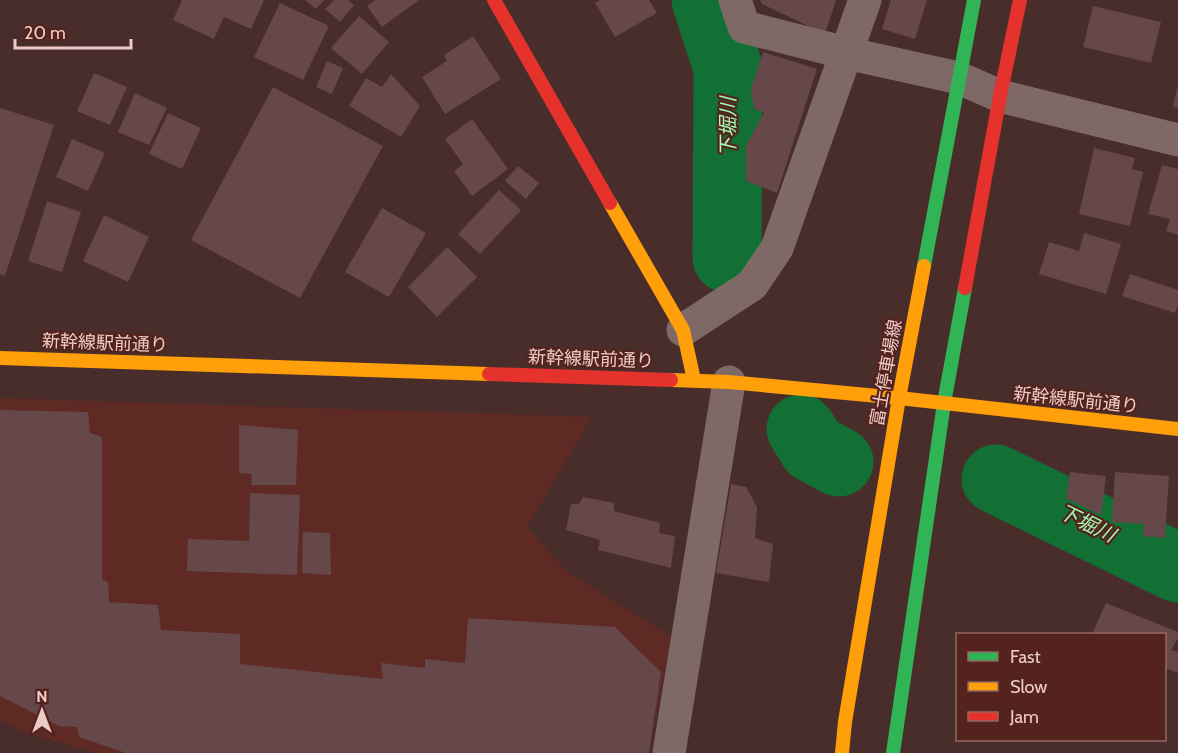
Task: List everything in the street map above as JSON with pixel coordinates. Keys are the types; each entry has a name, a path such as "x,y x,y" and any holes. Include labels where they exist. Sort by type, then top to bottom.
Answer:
{"street":[{"path":"494,0 682,330 694,380"},
{"path":"735,0 744,27 846,54 959,78 1000,96 1178,140"},
{"path":"682,330 752,285 777,248 865,0"},
{"name":"富士停車場線","path":"842,753 845,722 899,398 974,0"},
{"path":"893,753 944,403 1000,96 1020,0"},
{"name":"新幹線駅前通り","path":"0,358 729,382 1178,429"},
{"path":"669,753 729,382"}],"shaded area":[{"path":"0,398 592,417 527,527 567,572 671,637 649,753 96,753 21,731 0,720"}],"building":[{"path":"182,0 264,0 251,29 224,17 214,39 173,20"},
{"path":"305,0 324,0 316,9"},
{"path":"334,0 348,0 354,5 340,22 325,9"},
{"path":"375,0 419,0 382,27 367,6"},
{"path":"600,0 649,0 657,13 615,37 595,3"},
{"path":"760,0 836,0 825,34 762,4"},
{"path":"891,0 927,0 915,39 882,29"},
{"path":"280,3 329,26 303,80 254,57"},
{"path":"1093,6 1161,22 1151,63 1083,47"},
{"path":"359,16 389,42 362,74 331,48"},
{"path":"473,36 501,79 445,114 422,77 447,61 444,55"},
{"path":"763,52 817,69 777,193 746,181 746,146 764,112 754,109 751,89"},
{"path":"327,61 343,68 332,94 316,87"},
{"path":"94,73 127,87 110,125 77,111"},
{"path":"391,74 420,106 401,137 349,106 366,78 382,87"},
{"path":"273,87 383,146 300,298 191,240"},
{"path":"1178,89 1178,108 1173,107"},
{"path":"135,93 167,108 149,145 118,132"},
{"path":"0,108 54,125 5,276 0,274"},
{"path":"168,113 201,128 182,169 149,154"},
{"path":"472,119 508,169 472,196 454,171 463,164 445,139"},
{"path":"72,139 105,153 88,191 56,177"},
{"path":"1094,148 1135,158 1132,169 1143,172 1130,226 1079,214"},
{"path":"1162,165 1178,169 1178,235 1166,231 1170,219 1148,214"},
{"path":"518,166 539,183 526,199 505,181"},
{"path":"499,190 521,210 480,254 458,234"},
{"path":"47,201 81,212 62,272 28,261"},
{"path":"382,208 426,233 389,297 345,272"},
{"path":"104,215 149,237 128,282 83,261"},
{"path":"1084,233 1121,244 1106,294 1039,274 1049,242 1079,251"},
{"path":"447,247 477,277 437,317 408,287"},
{"path":"1130,274 1178,290 1178,304 1175,313 1122,296"},
{"path":"0,410 88,412 90,433 102,437 102,579 108,582 109,602 158,605 161,630 240,634 240,664 383,679 381,663 425,668 425,659 465,663 468,618 615,627 661,672 649,753 126,753 79,737 77,727 59,726 0,696"},
{"path":"239,425 298,430 296,485 251,485 252,474 239,473"},
{"path":"1070,472 1106,476 1101,515 1066,498"},
{"path":"1115,472 1169,476 1165,538 1143,536 1144,524 1112,522"},
{"path":"731,484 746,487 757,507 755,538 773,544 769,582 716,573"},
{"path":"250,493 300,495 297,575 187,571 188,539 249,541"},
{"path":"583,497 614,503 614,511 660,523 659,533 675,536 671,568 598,550 600,540 566,530 571,504 579,504"},
{"path":"303,532 330,533 331,575 302,573"},
{"path":"1106,603 1178,632 1178,638 1171,650 1178,652 1178,673 1167,669 1166,671 1166,633 1092,633"}],"waterway":[{"name":"下堀川","path":"706,0 728,68 727,258"},
{"name":"下堀川","path":"801,429 813,448 839,462"},
{"name":"下堀川","path":"996,479 1178,568"}],"traffic: fast":[{"path":"924,266 974,0"},
{"path":"893,753 944,403 965,288"}],"traffic: slow":[{"path":"610,203 683,330 694,380"},
{"path":"842,753 845,722 899,398 924,266"},
{"path":"0,358 489,374"},
{"path":"671,380 729,382 899,398 1178,429"}],"traffic: jam":[{"path":"494,0 610,203"},
{"path":"965,288 1020,0"},
{"path":"489,374 671,380"}]}
